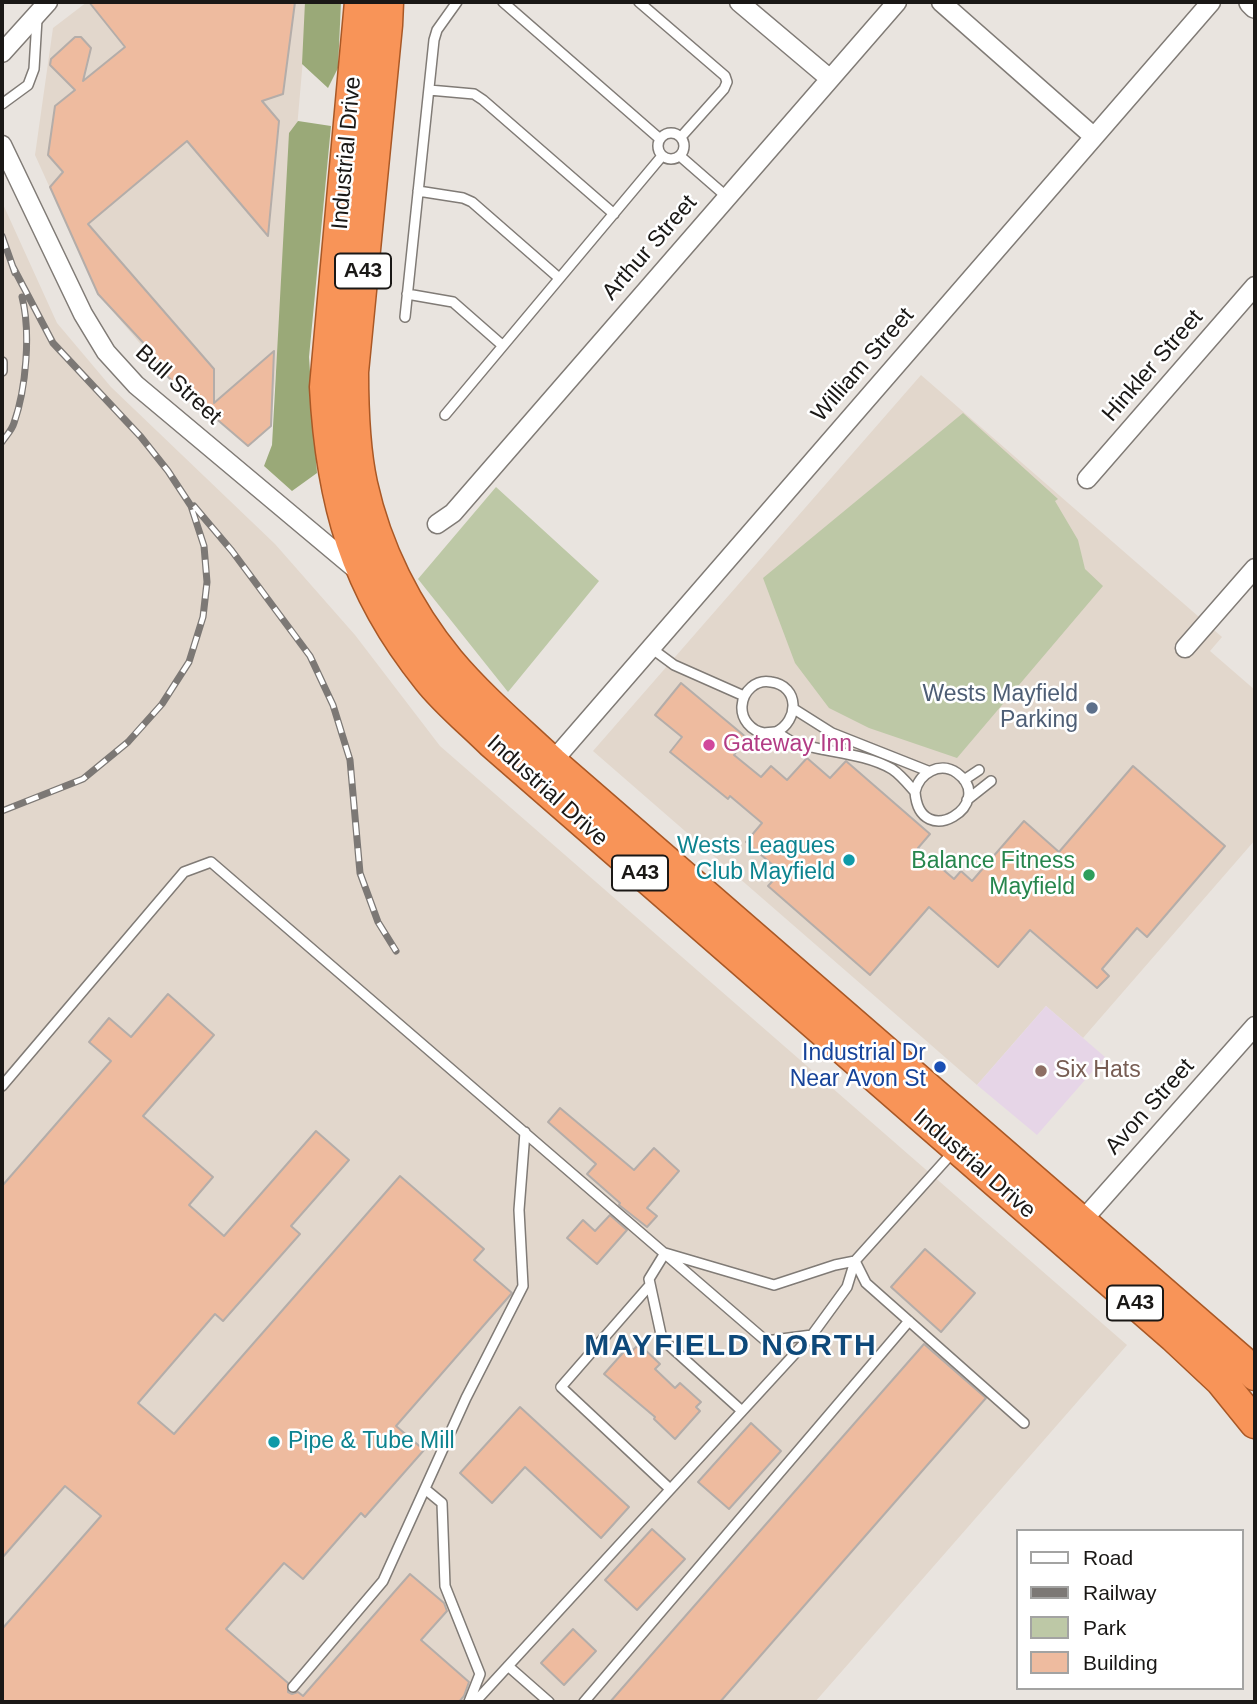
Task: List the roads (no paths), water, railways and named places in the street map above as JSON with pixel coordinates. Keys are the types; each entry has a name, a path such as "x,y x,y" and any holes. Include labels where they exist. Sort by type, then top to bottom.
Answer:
{"highway":[{"name":"Industrial Drive","path":"360,2 325,387 328,443 338,498 364,576 391,628 428,680 488,703 965,1137 1221,1381 1255,1423"},
{"name":"Industrial Drive","path":"388,2 352,372 354,427 362,484 389,565 415,614 449,660 459,691 492,743 965,1137 1082,1221 1255,1375"}],"street":[{"path":"739,2 829,79"},
{"name":"Arthur Street","path":"437,524 453,513 897,2"},
{"path":"941,2 1093,136"},
{"name":"William Street","path":"552,762 1211,2"},
{"path":"1251,2 1255,6"},
{"path":"2,53 42,8"},
{"name":"Bull Street","path":"2,145 83,314 106,352 136,385 364,576"},
{"name":"Hinkler Street","path":"1087,479 1255,286"},
{"path":"1185,648 1255,568"},
{"name":"Avon Street","path":"1082,1221 1255,1026"}],"lane":[{"path":"405,317 437,30 457,2"},
{"path":"503,2 660,139"},
{"path":"639,2 725,76 727,82 724,89 681,137"},
{"path":"2,104 28,85 34,69 42,8"},
{"path":"429,90 474,94 483,100 614,214"},
{"path":"671,133 681,137 684,145 680,156 673,159 662,156 658,146 660,139 671,133"},
{"path":"445,415 662,156"},
{"path":"680,156 727,197"},
{"path":"418,191 463,198 472,202 559,278"},
{"path":"407,294 453,302 502,345"},
{"path":"2,362 2,371"},
{"path":"651,648 674,665 744,696"},
{"path":"776,732 788,723 794,709 791,695 774,682 760,682 744,696 742,712 746,722 759,732 776,732 790,742 864,758 891,769 915,792"},
{"path":"794,709 832,733 928,772"},
{"path":"937,768 948,769 964,780 967,800 964,809 957,816 937,821 920,811 915,792 919,780 928,772 937,768"},
{"path":"964,780 979,770"},
{"path":"967,800 991,781"},
{"path":"2,1086 184,872 211,862 766,1341 812,1335"},
{"path":"293,1687 383,1581 466,1398 523,1286 519,1210 525,1132"},
{"path":"475,1702 812,1335 847,1287 855,1261 965,1137"},
{"path":"665,1252 774,1285 855,1261"},
{"path":"665,1252 649,1279 662,1339 742,1411"},
{"path":"855,1261 866,1283 1024,1423"},
{"path":"650,1285 561,1387 670,1489"},
{"path":"584,1702 909,1321"},
{"path":"425,1489 442,1503 445,1586 480,1674 469,1702"},
{"path":"508,1666 549,1702"}],"railway":[{"path":"2,236 15,273"},
{"path":"2,811 83,779 128,742 162,704 189,662 203,617 207,582 204,546 191,506 141,437 53,343 13,267"},
{"path":"2,442 14,423 24,377 27,343 22,297"},
{"path":"194,506 232,551 310,656 333,705 350,760 360,873 378,922 396,951"}],"place":[{"name":"Wests Mayfield Parking","path":"1092,708"},
{"name":"Gateway Inn","path":"709,745"},
{"name":"Wests Leagues Club Mayfield","path":"849,860"},
{"name":"Balance Fitness Mayfield","path":"1089,875"},
{"name":"Industrial Dr Near Avon St","path":"940,1067"},
{"name":"Six Hats","path":"1041,1071"},
{"name":"Pipe & Tube Mill","path":"274,1442"}],"district":[{"name":"MAYFIELD NORTH","path":"731,1347"}]}
